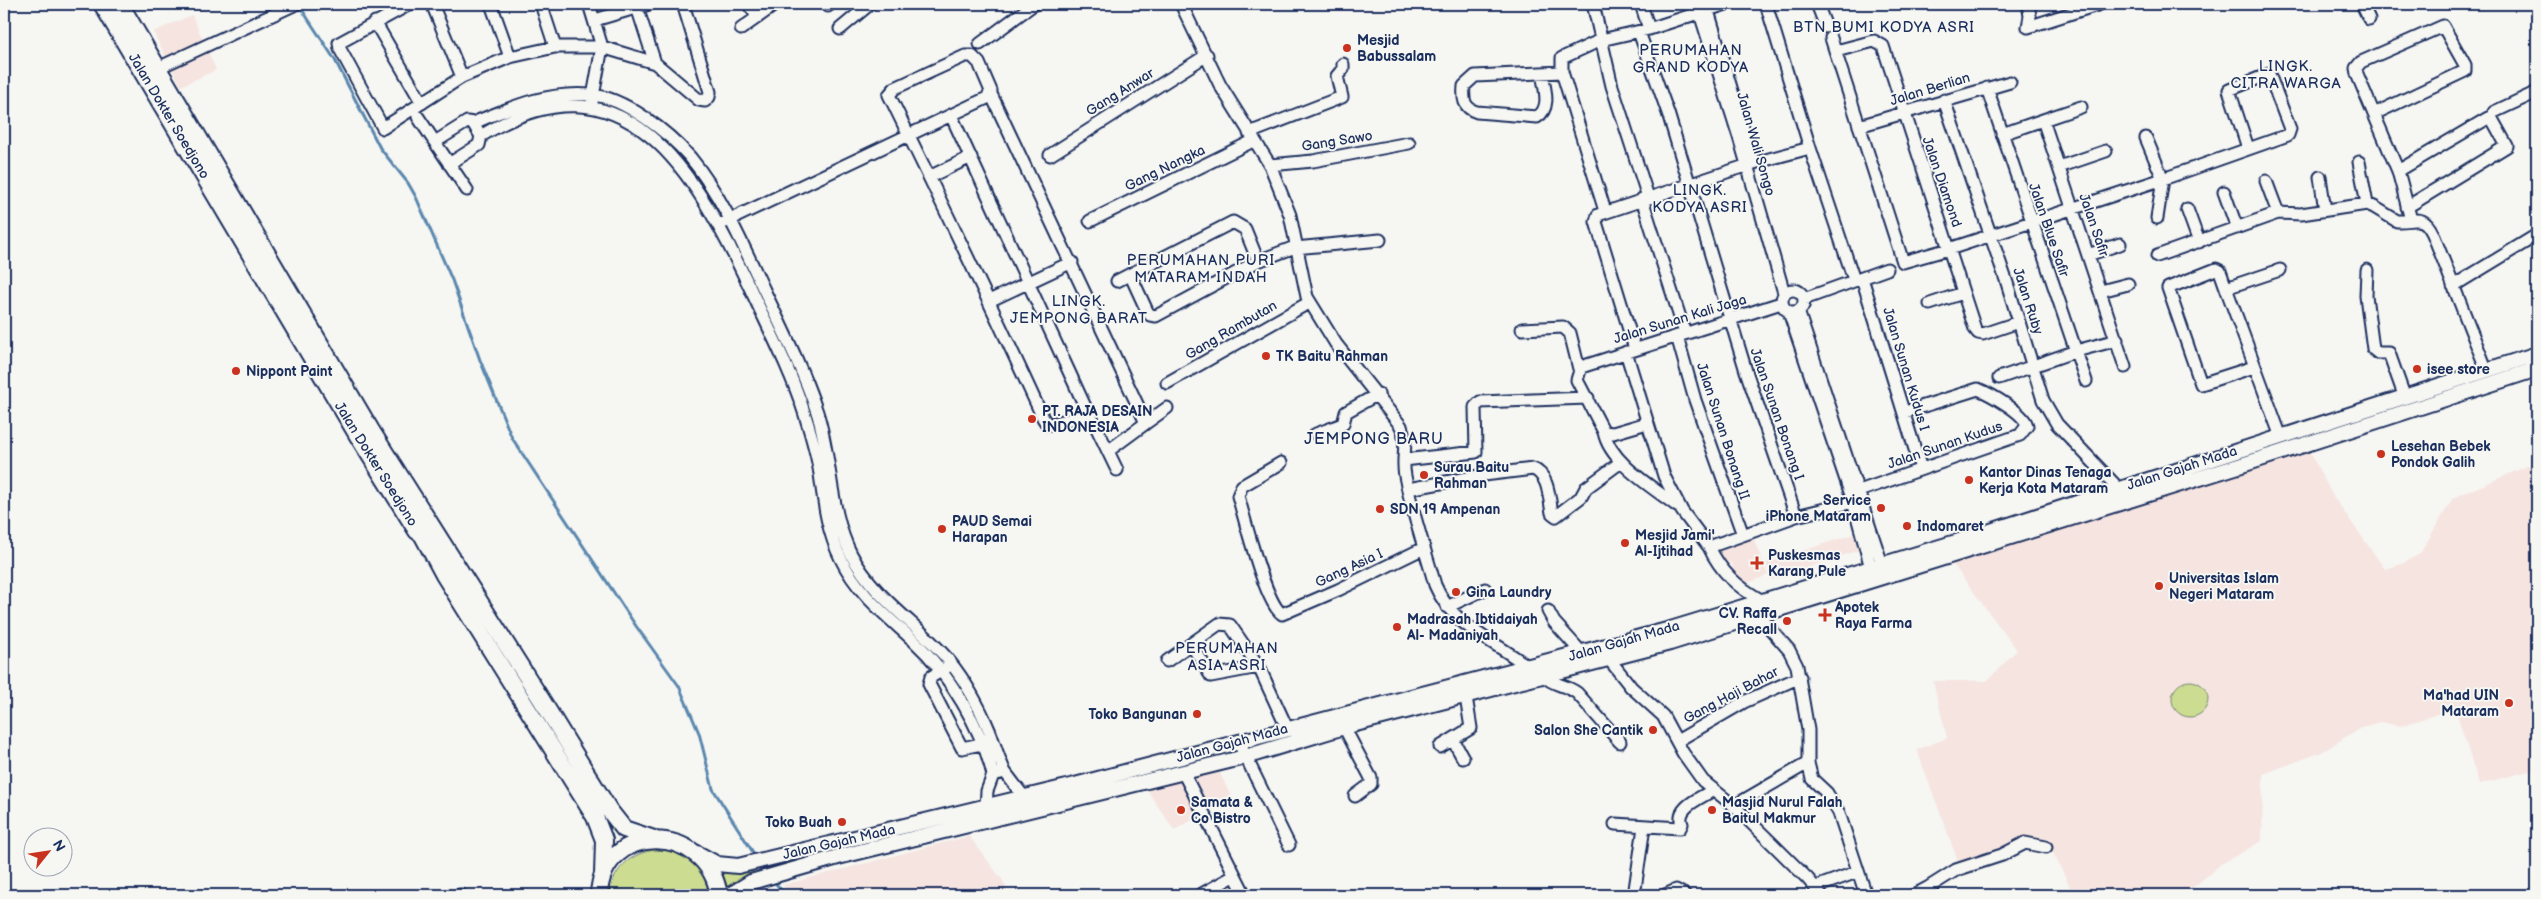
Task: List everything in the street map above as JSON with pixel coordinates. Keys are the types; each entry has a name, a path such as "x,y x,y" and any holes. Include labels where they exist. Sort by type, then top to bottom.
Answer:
{"highway":[{"name":"Jalan Dokter Soedjono","path":"102,4 230,204"},
{"name":"Jalan Dokter Soedjono","path":"120,4 158,68 230,204 355,418 614,819 628,831 654,839 669,840 684,845 697,853"},
{"name":"Jalan Dokter Soedjono","path":"366,436 417,530 422,534 444,575 595,817 604,840 603,875 599,895"},
{"path":"603,875 612,861 624,850 638,843 654,839"},
{"path":"697,853 712,873 718,895"}],"main road":[{"name":"Jalan Gajah Mada","path":"697,853 728,866 752,863 986,807 1287,728 1479,687 1544,676 1609,659 1761,600 1820,590 1940,552 2245,464 2318,432 2405,398 2537,354"},
{"name":"Jalan Gajah Mada","path":"730,895 742,886 838,857 1013,816 1245,757 1344,727 1466,697 1479,687 1528,668 1582,653 1759,616 1877,566 1940,552 2119,489 2281,437 2318,432 2537,369"},
{"path":"1008,801 1013,816"}],"street":[{"path":"410,4 339,43 340,49 381,125 386,127 462,77 510,57 555,46 602,47 655,63 699,100 705,101 709,98 710,92 682,4"},
{"path":"432,4 462,77"},
{"path":"491,4 510,57"},
{"path":"541,4 555,46"},
{"path":"589,4 602,47 591,106"},
{"path":"748,4 758,17"},
{"path":"741,29 776,4"},
{"path":"840,29 870,4"},
{"path":"980,44 1034,4"},
{"path":"1182,4 1220,85 1270,165 1290,215 1304,290 1310,302 1336,344 1378,394 1397,419 1404,433 1406,441 1404,460 1408,489 1435,585 1447,607 1471,631 1528,668"},
{"name":"Jalan Sunan Bonang II","path":"1592,4 1612,86 1645,198 1681,334 1695,400 1743,535"},
{"name":"Jalan Sunan Bonang I","path":"1641,4 1644,30 1730,320 1796,516"},
{"path":"1605,211 1562,72 1562,58 1601,40 1644,30 1703,8 1726,4"},
{"name":"Jalan Sunan Kudus I","path":"1766,4 1810,148 1905,412 1921,469"},
{"path":"1817,4 1826,27"},
{"path":"2028,4 2030,16 2028,27 2100,4"},
{"path":"2362,4 2370,19"},
{"path":"595,20 641,5 655,63"},
{"path":"158,68 291,6"},
{"name":"Jalan Wali Songo","path":"1703,8 1754,163 1789,302 1858,498 1877,566"},
{"path":"375,22 422,103"},
{"path":"2374,114 2465,71 2465,65 2443,26 2436,27 2358,64 2357,74 2398,171 2410,220"},
{"path":"1831,38 1903,262 1949,249 2163,179 2286,135 2290,131 2269,74 2229,90 2248,148"},
{"name":"Jalan Diamond","path":"1836,51 1874,41 1880,42 1883,46 1903,113 1978,333 1983,334 2019,322"},
{"path":"1088,413 1055,424 1047,424 889,95 895,88 969,55 979,63 991,94 1072,262 1146,423"},
{"name":"Gang Anwar","path":"1050,155 1207,55"},
{"name":"Gang Nangka","path":"1090,221 1251,137 1342,97 1337,76 1343,69 1343,64"},
{"path":"1542,73 1546,103 1545,110 1538,117 1476,112 1469,109 1464,103 1464,86 1475,76 1562,72"},
{"name":"Jalan Berlian","path":"1859,126 2010,82"},
{"name":"Jalan Blue Safir","path":"1987,88 2030,223 2086,381"},
{"path":"2494,112 2537,92"},
{"path":"434,142 463,123 473,123 524,102 553,95 593,94 617,102 643,116 690,157 730,220 824,437 838,520 845,541 882,606 942,672 999,774 1024,797"},
{"path":"719,226 908,134 987,98 991,94"},
{"name":"Jalan Ruby","path":"1944,100 2044,400 2057,424 2119,489"},
{"path":"481,136 530,112 556,105 591,106 613,113 637,125 666,149 682,168 719,226 800,384"},
{"path":"2002,134 2081,107"},
{"path":"951,114 1088,413 1096,423 1118,470"},
{"path":"418,117 466,190"},
{"path":"2398,171 2488,118 2492,119 2507,146 2407,207"},
{"name":"Jalan Safir","path":"2043,120 2125,367"},
{"path":"449,164 479,145 481,136 473,123"},
{"path":"2146,138 2163,179 2157,218"},
{"name":"Gang Sawo","path":"1270,165 1313,161 1409,143"},
{"path":"1761,600 1746,592 1734,582 1716,562 1709,547 1682,510 1664,476 1647,423 1630,350 1596,223 1598,215 1605,211 1754,163 1810,148"},
{"path":"2059,167 2106,151"},
{"path":"929,177 970,157"},
{"path":"2358,162 2366,204"},
{"path":"2320,177 2325,210"},
{"path":"2266,181 2278,213"},
{"path":"2224,192 2237,228"},
{"path":"2157,256 2278,213 2302,214 2366,204 2374,206 2397,221 2421,221 2431,230 2487,371"},
{"path":"2187,209 2199,242"},
{"path":"1118,281 1206,238 1233,222 1240,224 1245,229 1258,260"},
{"path":"2454,286 2537,235"},
{"path":"1130,274 1147,311 1150,315 1156,316 1258,260 1295,247 1380,240"},
{"path":"2088,255 2120,244"},
{"path":"989,301 1072,262"},
{"path":"1789,302 1799,292 1804,299 1887,269"},
{"path":"2254,367 2201,384 2168,288 2216,269 2220,271 2281,437"},
{"path":"2226,288 2280,270"},
{"path":"2367,270 2366,296 2373,349 2378,353 2389,353 2405,398"},
{"path":"2101,291 2128,284"},
{"path":"1930,304 1963,293"},
{"name":"Gang Rambutan","path":"1168,383 1310,302"},
{"name":"Jalan Sunan Kali Jaga","path":"1583,366 1789,302"},
{"path":"1522,329 1559,326 1570,333 1583,366 1577,380 1588,398 1608,445 1621,462 1682,510"},
{"path":"1999,378 2076,351 2117,340"},
{"name":"Jalan Sunan Kudus","path":"1709,547 1796,516 1858,498 1921,469 2020,435 2027,428 2024,418 1991,395 1978,390 1959,394 1905,412"},
{"path":"1316,434 1343,424 1346,412 1378,394"},
{"path":"1404,460 1476,452 1475,410 1479,402 1588,398"},
{"path":"1108,451 1167,408"},
{"path":"1604,432 1613,433 1647,423"},
{"path":"1408,489 1484,475 1533,469 1540,472 1544,477 1552,513 1556,516 1581,497 1586,488 1621,462"},
{"name":"Gang Asia I","path":"1281,463 1242,486 1238,496 1272,600 1278,611 1286,613 1424,548"},
{"path":"1447,607 1485,589"},
{"path":"882,606 923,633 951,664 986,723 999,774 987,791 986,807"},
{"path":"1548,611 1554,622 1582,653"},
{"path":"1759,616 1792,655 1800,677 1808,730 1808,763 1813,782 1827,794 1839,813 1866,895"},
{"path":"1167,661 1217,625 1227,624 1232,626 1259,668 1287,728"},
{"path":"1191,644 1211,676 1259,668"},
{"path":"1609,659 1630,686 1663,716 1691,765 1713,790 1734,806 1819,891 1857,872"},
{"path":"951,664 929,680 962,748 981,744"},
{"path":"1544,676 1554,685 1567,687 1576,692 1620,742"},
{"name":"Gang Haji Bahar","path":"1677,741 1744,702 1800,677"},
{"path":"1440,747 1471,728 1466,697"},
{"path":"952,728 970,720"},
{"path":"1344,727 1371,778 1371,784 1354,796"},
{"path":"1453,740 1463,758"},
{"path":"1238,741 1288,845"},
{"path":"1734,806 1808,763"},
{"path":"1183,772 1245,895"},
{"path":"1616,824 1643,832 1680,828 1682,824 1680,816 1683,809 1713,790"},
{"path":"1637,895 1635,889 1643,832"},
{"path":"1914,895 1931,891 1956,870 2002,855 2025,844 2046,848"},
{"path":"1200,895 1234,876"},
{"path":"1665,895 1676,890 1685,895"}],"shaded area":[{"path":"192,15 216,70 181,86 153,32"},
{"path":"2309,451 2334,498 2385,569 2402,564 2420,554 2453,498 2532,464 2537,484 2537,769 2479,784 2455,708 2401,726 2379,722 2358,729 2322,752 2263,774 2262,841 2221,864 2184,895 2074,895 2048,842 1959,864 1917,750 1947,738 1933,681 1987,681 2017,650 1952,563"},
{"path":"1854,534 1859,550 1771,580 1766,563"},
{"path":"1753,538 1768,575 1740,586 1731,562 1720,566 1716,553"},
{"path":"1218,769 1232,799 1174,830 1145,787"},
{"path":"969,836 1003,881 1009,895 791,895 783,885"}],"green space":[{"path":"2190,681 2197,682 2203,686 2207,692 2207,706 2203,712 2197,716 2190,717 2183,716 2177,712 2173,706 2172,699 2173,692 2177,686 2183,682"},
{"path":"662,849 679,855 699,870 707,886 708,895 609,895 615,876 626,862 642,853"},
{"path":"720,868 741,872 753,870 755,875 727,894 727,886"}],"waterway":[{"path":"299,5 335,60 380,148 408,183 416,197 452,280 480,360 512,438 636,626 679,686 699,733 713,789 756,857"},
{"path":"773,880 785,895"}],"place":[{"name":"Mesjid Babussalam","path":"1347,48"},
{"name":"TK Baitu Rahman","path":"1266,356"},
{"name":"isee store","path":"2417,369"},
{"name":"Nippont Paint","path":"236,371"},
{"name":"PT. RAJA DESAIN INDONESIA","path":"1032,419"},
{"name":"Lesehan Bebek Pondok Galih","path":"2381,454"},
{"name":"Surau Baitu Rahman","path":"1424,475"},
{"name":"Kantor Dinas Tenaga Kerja Kota Mataram","path":"1969,480"},
{"name":"Service iPhone Mataram","path":"1881,508"},
{"name":"SDN 19 Ampenan","path":"1380,509"},
{"name":"Indomaret","path":"1907,526"},
{"name":"PAUD Semai Harapan","path":"942,529"},
{"name":"Mesjid Jami' Al-Ijtihad","path":"1625,543"},
{"name":"Puskesmas Karang Pule","path":"1757,563"},
{"name":"Universitas Islam Negeri Mataram","path":"2159,586"},
{"name":"Gina Laundry","path":"1456,592"},
{"name":"Apotek Raya Farma","path":"1825,615"},
{"name":"CV. Raffa Recall","path":"1787,621"},
{"name":"Madrasah Ibtidaiyah Al- Madaniyah","path":"1397,627"},
{"name":"Ma'had UIN Mataram","path":"2509,703"},
{"name":"Toko Bangunan","path":"1197,714"},
{"name":"Salon She Cantik","path":"1653,730"},
{"name":"Samata & Co Bistro","path":"1181,810"},
{"name":"Masjid Nurul Falah Baitul Makmur","path":"1712,810"},
{"name":"Toko Buah","path":"842,822"}],"district":[{"name":"BTN BUMI KODYA ASRI","path":"1884,27"},
{"name":"PERUMAHAN GRAND KODYA","path":"1691,58"},
{"name":"LINGK. CITRA WARGA","path":"2286,74"},
{"name":"LINGK. KODYA ASRI","path":"1700,198"},
{"name":"PERUMAHAN PURI MATARAM INDAH","path":"1201,268"},
{"name":"LINGK. JEMPONG BARAT","path":"1079,310"},
{"name":"JEMPONG BARU","path":"1374,439"},
{"name":"PERUMAHAN ASIA ASRI","path":"1227,656"}]}
